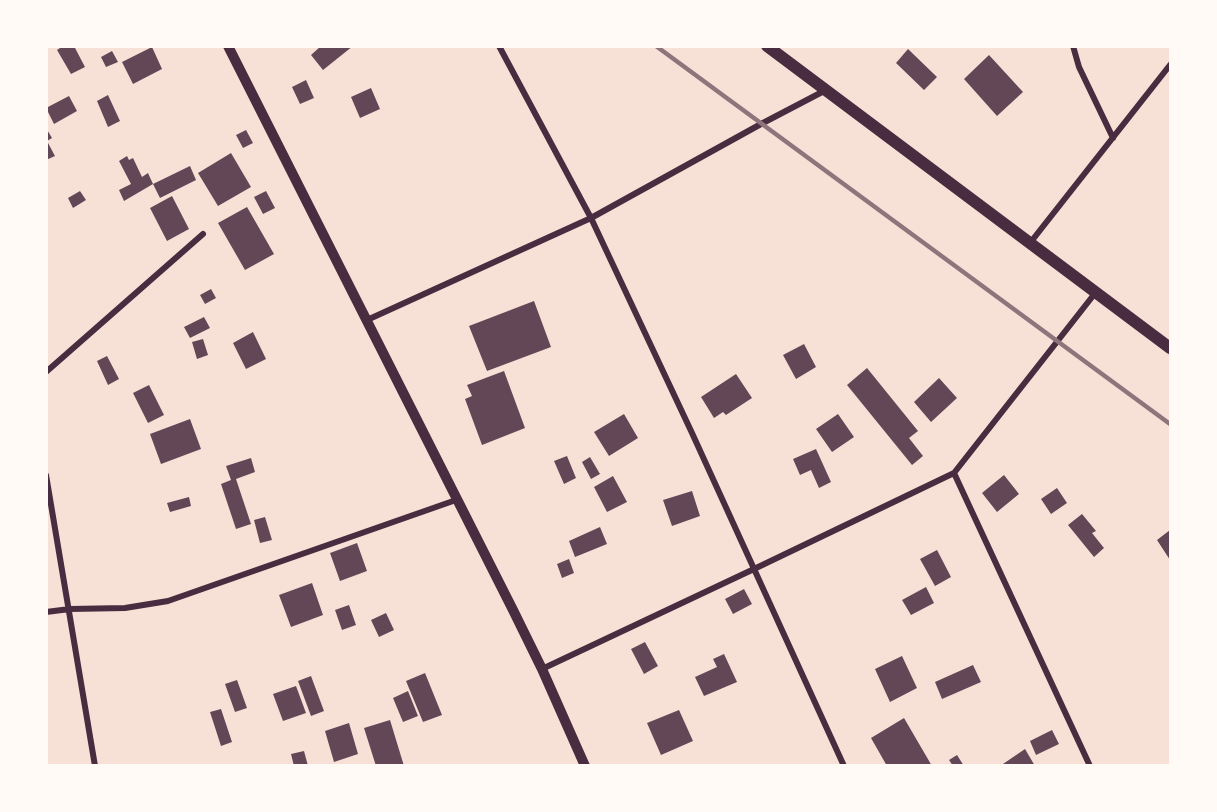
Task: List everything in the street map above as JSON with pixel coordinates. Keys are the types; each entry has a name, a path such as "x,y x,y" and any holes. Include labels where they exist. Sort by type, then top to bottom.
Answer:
{"main road":[{"path":"767,46 1170,348"}],"street":[{"path":"228,46 542,669 585,765"},
{"path":"499,46 591,218 844,765"},
{"path":"1073,46 1079,67 1113,138"},
{"path":"1030,243 1170,65"},
{"path":"367,320 591,218 761,123 826,90"},
{"path":"46,372 203,234"},
{"path":"542,669 954,473 1095,292"},
{"path":"954,473 1090,765"},
{"path":"46,476 95,765"},
{"path":"46,612 125,608 168,601 456,500"}],"building":[{"path":"63,46 74,46 85,67 71,74 57,50"},
{"path":"321,46 353,46 323,70 311,55"},
{"path":"152,47 162,69 133,84 122,62"},
{"path":"908,49 937,77 924,90 896,63"},
{"path":"112,51 118,62 106,67 101,57"},
{"path":"989,55 1023,92 997,116 964,79"},
{"path":"306,80 314,98 300,104 292,87"},
{"path":"371,88 380,109 360,118 351,97"},
{"path":"108,95 120,121 108,127 97,101"},
{"path":"69,96 77,111 54,124 46,108"},
{"path":"46,128 52,138 47,141 55,156 46,160"},
{"path":"246,130 253,143 243,148 236,135"},
{"path":"231,153 251,187 218,206 198,173"},
{"path":"127,156 129,160 133,158 142,177 148,173 153,184 124,201 119,190 131,184 119,161"},
{"path":"190,166 196,180 160,198 153,184"},
{"path":"80,191 86,200 73,208 68,198"},
{"path":"266,191 275,208 263,214 254,197"},
{"path":"172,196 189,229 167,241 150,208"},
{"path":"247,207 274,254 245,270 218,223"},
{"path":"211,289 216,298 205,304 200,295"},
{"path":"534,301 551,347 487,371 469,326"},
{"path":"204,317 210,328 190,338 184,327"},
{"path":"253,332 266,359 246,369 233,343"},
{"path":"203,339 208,355 197,359 192,342"},
{"path":"804,344 816,367 796,379 783,355"},
{"path":"107,356 119,379 108,385 97,361"},
{"path":"867,368 918,431 909,438 923,456 912,465 847,385"},
{"path":"504,371 525,428 482,445 465,399 472,396 467,385"},
{"path":"736,374 752,398 726,415 723,412 714,418 701,397"},
{"path":"939,378 957,398 931,422 914,402"},
{"path":"149,385 164,415 148,423 133,393"},
{"path":"624,414 638,438 609,456 594,432"},
{"path":"838,414 854,437 832,452 816,429"},
{"path":"190,419 201,449 161,464 150,434"},
{"path":"816,449 831,482 819,488 811,470 800,475 793,459"},
{"path":"567,456 576,478 564,484 554,461"},
{"path":"590,457 600,474 591,479 582,462"},
{"path":"251,458 255,472 236,479 251,524 236,529 221,484 231,480 226,466"},
{"path":"1004,475 1019,494 997,512 982,493"},
{"path":"613,476 627,502 607,512 594,487"},
{"path":"1057,488 1067,503 1051,514 1041,499"},
{"path":"692,491 700,516 672,526 663,500"},
{"path":"189,497 191,506 170,512 167,503"},
{"path":"1082,514 1096,531 1092,533 1104,548 1094,557 1068,525"},
{"path":"265,517 272,540 260,543 254,520"},
{"path":"600,527 607,544 575,557 569,541"},
{"path":"1170,530 1170,560 1157,540"},
{"path":"357,543 367,571 340,581 330,553"},
{"path":"937,550 951,577 935,586 920,559"},
{"path":"569,559 574,573 562,578 557,564"},
{"path":"312,583 323,615 291,627 279,595"},
{"path":"926,587 934,603 911,615 902,600"},
{"path":"744,589 752,604 733,614 725,599"},
{"path":"349,605 356,625 342,630 335,610"},
{"path":"386,613 394,630 379,637 371,620"},
{"path":"645,642 658,666 644,674 631,649"},
{"path":"724,654 737,682 704,696 695,677 717,667 713,659"},
{"path":"902,656 917,688 890,702 875,669"},
{"path":"973,665 981,682 942,699 935,682"},
{"path":"425,673 442,715 423,722 406,681"},
{"path":"311,676 324,711 311,716 298,681"},
{"path":"237,680 247,708 235,712 225,684"},
{"path":"296,686 306,713 283,721 273,694"},
{"path":"408,691 418,716 403,722 393,698"},
{"path":"221,709 232,742 221,746 210,712"},
{"path":"679,710 693,741 661,755 647,723"},
{"path":"904,718 932,766 887,766 871,738"},
{"path":"390,720 404,766 376,766 364,728"},
{"path":"349,723 358,754 334,762 325,731"},
{"path":"1052,730 1059,744 1036,755 1030,741"},
{"path":"1025,749 1035,766 1000,766"},
{"path":"304,751 308,766 294,766 291,754"},
{"path":"957,755 964,766 953,766 949,760"}],"railway":[{"path":"656,46 1170,424"}]}
